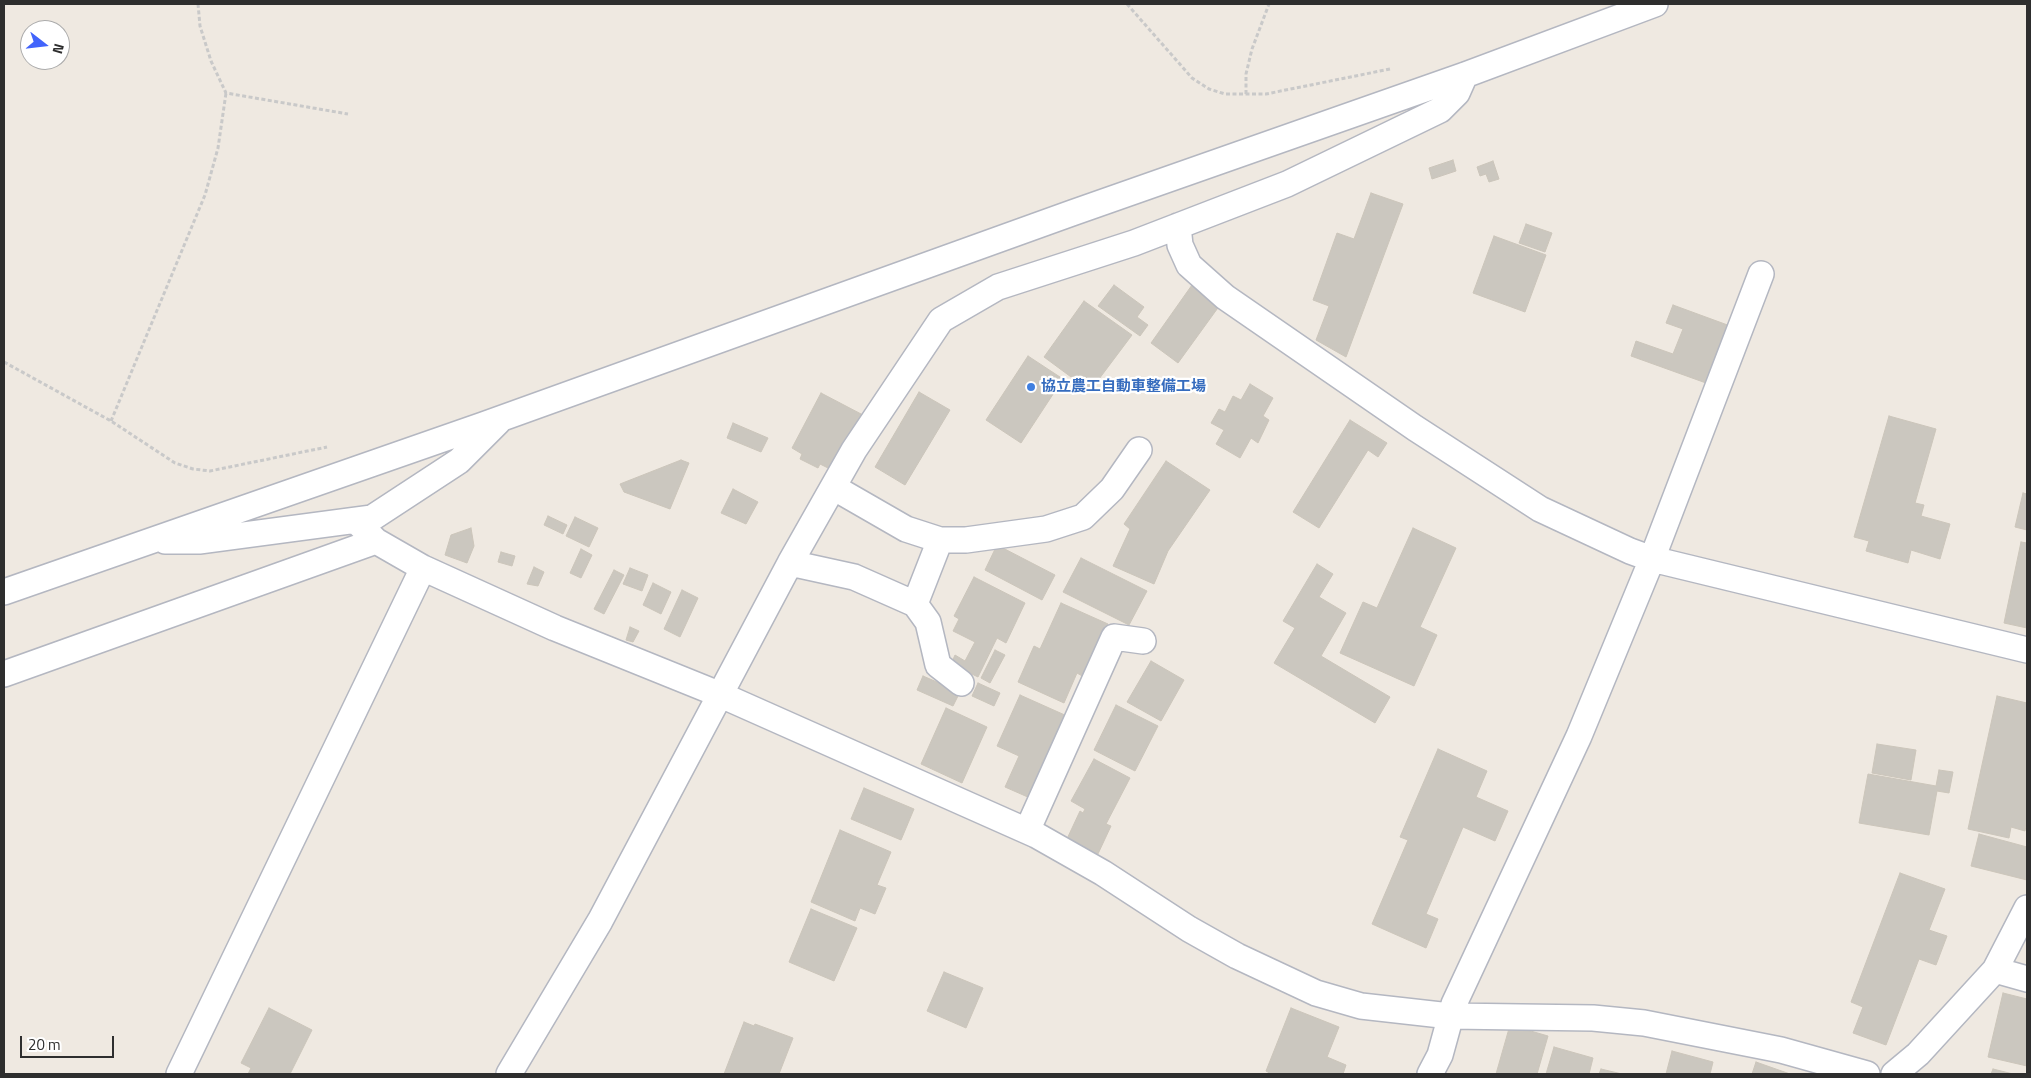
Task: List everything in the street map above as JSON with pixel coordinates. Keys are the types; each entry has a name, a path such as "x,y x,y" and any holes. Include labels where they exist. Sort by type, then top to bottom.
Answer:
{"street":[{"path":"4,592 504,417 1465,74 1655,4"},
{"path":"509,1074 600,921 790,563 854,450 941,320 998,287 1134,243 1287,184 1440,110 1457,93 1465,74"},
{"path":"1178,226 1180,245 1190,265 1225,297 1415,428 1540,509 1630,551 1652,559 2027,650"},
{"path":"1430,1074 1440,1055 1450,1016 1458,995 1579,736 1652,559 1761,274"},
{"path":"148,541 199,541 372,518 459,461 504,417"},
{"path":"833,487 906,529 940,540 966,540 1046,529 1083,517 1112,489 1139,450"},
{"path":"356,521 376,541 423,568 555,628 721,694 1027,831 1103,873 1189,929 1237,956 1316,993 1360,1006 1450,1016 1593,1018 1644,1023 1781,1050 1867,1074"},
{"path":"915,604 940,540"},
{"path":"4,674 376,541"},
{"path":"790,563 854,577 915,604 928,622 938,665 961,683"},
{"path":"179,1074 423,568"},
{"path":"1027,831 1114,637 1143,641"},
{"path":"1894,1074 1918,1054 1995,970 2027,908"},
{"path":"1995,970 2027,978"}],"path":[{"path":"111,421 205,195 218,148 226,94 208,52 200,26 198,4"},
{"path":"1127,4 1192,78 1210,89 1225,94 1266,94 1398,67"},
{"path":"1246,94 1246,74 1252,48 1269,4"},
{"path":"226,94 348,114"},
{"path":"4,362 111,421 175,463 193,469 210,471 336,445"}],"building":[{"path":"1453,160 1456,171 1432,179 1429,168"},
{"path":"1493,161 1499,179 1489,182 1486,174 1480,176 1477,167"},
{"path":"1371,193 1403,204 1346,357 1316,340 1329,306 1313,300 1337,233 1354,239"},
{"path":"1526,224 1552,233 1545,252 1519,243"},
{"path":"1494,236 1546,255 1525,312 1473,293"},
{"path":"1114,285 1144,307 1137,317 1148,325 1140,336 1098,306"},
{"path":"1192,285 1220,305 1178,363 1151,343"},
{"path":"1084,301 1132,335 1090,391 1044,357"},
{"path":"1673,305 1733,327 1727,345 1720,343 1706,383 1631,356 1636,341 1673,354 1683,329 1666,323"},
{"path":"1028,356 1063,379 1021,443 986,420"},
{"path":"1250,384 1273,398 1263,416 1269,420 1258,443 1251,438 1240,458 1216,444 1224,430 1211,423 1219,409 1225,412 1233,396 1241,400"},
{"path":"919,392 950,410 905,485 875,467"},
{"path":"821,393 863,415 834,471 820,464 818,468 800,459 802,454 792,448"},
{"path":"1889,416 1936,429 1915,503 1924,505 1921,516 1950,524 1940,559 1911,550 1908,563 1866,551 1869,541 1854,537"},
{"path":"1350,420 1387,443 1378,457 1368,450 1319,528 1293,512"},
{"path":"733,423 768,438 761,452 727,438"},
{"path":"681,460 689,463 670,509 624,492 620,484"},
{"path":"1166,461 1210,490 1168,551 1154,584 1113,566 1130,529 1124,524"},
{"path":"733,489 758,502 746,524 721,513"},
{"path":"2023,493 2027,494 2027,530 2015,527"},
{"path":"548,516 567,525 563,534 544,525"},
{"path":"575,517 598,528 589,547 566,536"},
{"path":"471,528 474,546 467,563 445,555 451,535"},
{"path":"1413,528 1456,548 1420,627 1437,635 1414,686 1340,653 1363,602 1377,608"},
{"path":"2021,542 2027,543 2027,628 2004,623"},
{"path":"997,545 1055,575 1042,600 985,570"},
{"path":"581,549 592,555 581,578 570,573"},
{"path":"501,552 515,556 512,566 498,562"},
{"path":"1081,558 1147,591 1129,625 1063,592"},
{"path":"1317,564 1333,574 1319,597 1346,613 1321,656 1390,697 1375,723 1274,663 1295,628 1283,621"},
{"path":"534,567 544,572 538,586 527,584"},
{"path":"630,568 648,575 642,591 623,584"},
{"path":"614,570 624,575 604,614 594,609"},
{"path":"974,577 1025,603 1006,643 997,638 978,677 951,664 955,655 965,661 975,642 953,631 959,619 954,616"},
{"path":"653,583 671,592 661,614 643,605"},
{"path":"682,590 698,598 680,637 664,629"},
{"path":"1061,603 1108,624 1084,677 1077,673 1064,703 1018,682 1034,646 1040,649"},
{"path":"630,627 639,631 633,642 626,640"},
{"path":"995,650 1005,655 990,683 981,678"},
{"path":"1151,661 1184,680 1161,721 1127,702"},
{"path":"923,676 960,692 953,706 917,690"},
{"path":"978,683 1000,693 994,706 972,696"},
{"path":"1020,695 1067,716 1030,798 1005,787 1019,756 997,746"},
{"path":"1997,696 2027,703 2027,821 2025,831 2011,827 2009,838 1968,829"},
{"path":"1116,705 1158,726 1135,771 1094,750"},
{"path":"946,708 987,727 962,783 921,764"},
{"path":"1877,744 1916,750 1911,780 1872,773"},
{"path":"1438,749 1487,771 1476,797 1508,811 1495,841 1463,827 1426,914 1438,919 1426,948 1372,924 1408,840 1400,837"},
{"path":"1094,759 1130,778 1106,824 1111,826 1097,856 1066,841 1080,811 1083,813 1085,809 1071,801"},
{"path":"1939,770 1953,772 1949,793 1937,791 1929,835 1859,823 1868,774 1936,786"},
{"path":"864,788 914,809 901,840 851,819"},
{"path":"840,830 891,852 877,885 886,888 875,914 860,908 855,921 811,902"},
{"path":"1979,834 2027,847 2027,880 1971,866"},
{"path":"1900,873 1945,889 1929,930 1947,936 1936,965 1919,959 1886,1045 1853,1033 1863,1007 1851,1002"},
{"path":"811,909 857,928 834,981 789,962"},
{"path":"944,972 983,988 966,1028 927,1011"},
{"path":"2003,993 2027,999 2027,1066 1988,1057"},
{"path":"269,1008 312,1030 290,1074 248,1074 251,1068 241,1063"},
{"path":"1291,1008 1339,1027 1327,1057 1346,1065 1343,1074 1271,1074 1266,1071"},
{"path":"744,1022 754,1026 755,1024 793,1038 779,1074 724,1074"},
{"path":"1510,1025 1548,1036 1537,1074 1496,1074"},
{"path":"1554,1047 1593,1058 1589,1074 1546,1074"},
{"path":"1672,1051 1713,1062 1710,1074 1666,1074"},
{"path":"1756,1062 1790,1074 1752,1074"},
{"path":"1601,1069 1622,1074 1599,1074"},
{"path":"1993,1069 2013,1074 1991,1074"}],"place":[{"name":"協立農工自動車整備工場","path":"1031,387"}]}
